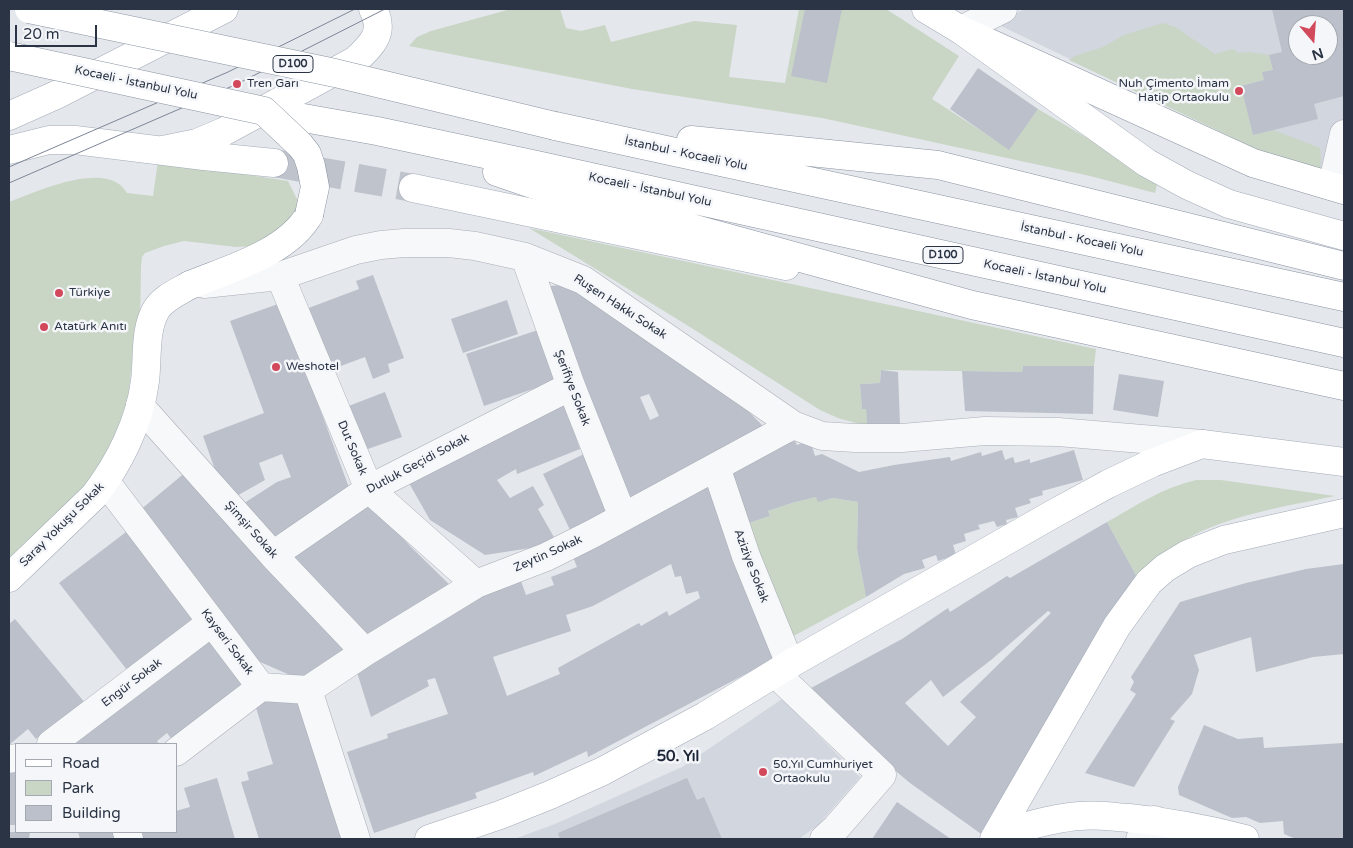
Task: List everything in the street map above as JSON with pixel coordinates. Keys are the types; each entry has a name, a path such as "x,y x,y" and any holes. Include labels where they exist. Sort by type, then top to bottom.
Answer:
{"main road":[{"name":"İstanbul - Kocaeli Yolu","path":"29,9 335,73 555,126 1344,297"},
{"path":"163,150 197,143 223,132 356,60 369,48 377,32 378,24 373,9"},
{"path":"926,9 961,30 1148,163 1187,185 1229,204 1344,236"},
{"path":"9,116 56,95 216,11"},
{"path":"961,30 1252,163 1338,188"},
{"name":"Kocaeli - İstanbul Yolu","path":"9,56 264,111"},
{"name":"D100","path":"264,111 377,131 538,176"},
{"name":"Saray Yokuşu Sokak","path":"9,578 94,496 106,481 135,422 140,406 145,382 151,320 157,308 165,299 190,285 257,257 290,239 302,227 309,215 315,187 311,166 306,154 300,145 264,111"},
{"path":"555,126 938,165 1344,266"},
{"path":"9,150 49,140 75,140 274,163"},
{"path":"538,176 972,305"},
{"name":"Kocaeli - İstanbul Yolu","path":"538,176 1344,343"},
{"path":"413,188 972,305 1344,386"},
{"path":"429,839 500,815 603,771 704,716 1108,484 1152,464 1202,444 1344,462"},
{"path":"996,837 1117,626 1149,582 1188,554 1224,540 1344,513"},
{"path":"996,837 1054,820 1080,816 1109,816 1153,833 1221,833 1245,839"}],"street":[{"path":"961,30 1003,9"},
{"path":"1338,188 1344,134"},
{"name":"Ruşen Hakkı Sokak","path":"190,285 280,276 356,250 380,245 449,243 475,246 525,257 583,280 793,425 822,436 902,438 985,431 1058,432 1202,444"},
{"name":"Şerifiye Sokak","path":"525,257 570,386 623,517"},
{"name":"Dut Sokak","path":"280,276 369,488 476,584"},
{"name":"Dutluk Geçidi Sokak","path":"273,555 369,488 570,386"},
{"name":"Şimşir Sokak","path":"140,406 273,555 365,652"},
{"name":"Zeytin Sokak","path":"308,690 365,652 476,584 546,557 592,534 793,425"},
{"name":"Aziziye Sokak","path":"716,467 783,669"},
{"name":"Kayseri Sokak","path":"106,481 261,687 308,690"},
{"name":"Engür Sokak","path":"52,743 212,622"},
{"path":"783,669 882,775 836,828 824,839"},
{"path":"178,750 261,687"},
{"path":"308,690 356,839"}],"shaded area":[{"name":"Nuh Çimento İmam Hatip Ortaokulu","path":"1025,9 1344,9 1344,178 1261,151 995,23"},
{"name":"50.Yıl Cumhuriyet Ortaokulu","path":"782,699 860,777 818,825 799,839 514,839 555,824 682,767"}],"green space":[{"path":"511,9 560,9 566,28 581,31 605,25 611,42 694,21 737,25 729,77 785,83 799,9 886,9 959,56 932,99 1009,149 1038,109 1158,180 1155,193 1090,176 822,118 632,89 409,46 417,37 431,31"},
{"path":"1163,23 1175,27 1215,54 1233,49 1238,53 1249,52 1269,55 1273,70 1262,72 1264,80 1241,86 1253,135 1273,130 1320,148 1320,169 1261,151 1069,60 1075,56 1103,47 1124,35"},
{"path":"158,161 288,181 298,201 296,212 288,224 252,246 236,247 184,241 145,253 142,257 141,267 140,328 133,354 128,399 114,439 104,459 82,489 9,558 9,202 64,182 94,178 108,179 119,184 127,193 153,196"},
{"path":"529,228 1096,349 1094,366 1023,366 1022,372 881,370 880,383 860,384 862,409 866,409 867,426 838,418 820,410"},
{"path":"1196,480 1221,480 1335,496 1258,512 1202,531 1173,548 1138,579 1107,522 1161,492"},
{"path":"816,497 821,501 833,498 858,502 857,549 866,597 786,640 746,524 770,516 768,511"}],"building":[{"path":"805,9 842,9 827,83 791,76"},
{"path":"1272,9 1344,9 1344,96 1314,104 1318,119 1253,135 1241,86 1264,80 1262,72 1273,70 1269,55 1282,52"},
{"path":"978,68 1038,109 1009,150 950,109"},
{"path":"373,275 404,358 388,364 390,372 373,379 365,357 330,370 306,309 359,289 356,281"},
{"path":"568,284 744,407 766,429 627,503 571,352 572,349 564,346 548,296 551,286","holes":["649,394 659,416 650,420 640,397"]},
{"path":"507,300 518,334 463,353 451,319"},
{"name":"Weshotel","path":"281,303 351,493 272,543 238,507 277,482 291,477 282,454 259,463 265,480 233,498 218,478 203,436 264,413 230,321"},
{"path":"538,330 556,381 484,406 466,354"},
{"path":"1023,366 1094,366 1093,414 965,411 962,371 1022,372"},
{"path":"881,370 898,372 900,424 867,426 866,409 862,409 860,384 880,383"},
{"path":"1119,374 1164,381 1158,417 1113,410"},
{"path":"385,392 402,437 362,451 346,407"},
{"path":"564,402 580,449 517,474 516,469 497,480 510,498 533,486 544,505 538,509 555,539 544,546 485,555 430,520 405,476"},
{"path":"795,441 797,445 805,442 812,446 815,456 822,454 859,472 950,457 951,461 981,452 982,456 1002,450 1005,460 1013,457 1015,463 1030,459 1030,463 1074,450 1083,480 1042,491 1043,495 1029,499 1031,503 1015,508 1018,517 1006,520 1007,524 997,527 994,521 978,525 980,529 964,534 966,541 953,545 956,555 938,561 936,555 922,560 925,568 904,574 866,597 857,549 858,502 833,498 818,502 816,497 768,511 770,516 746,524 729,476 772,448"},
{"path":"586,453 607,516 572,534 543,474"},
{"path":"187,471 352,652 308,683 258,661 139,511"},
{"path":"710,483 780,656 588,757 587,751 534,776 533,772 475,793 477,798 374,833 347,752 388,738 387,734 448,714 435,678 427,680 429,686 371,717 356,669 472,597 521,581 526,595 554,585 551,577 577,567 573,557","holes":["671,564 675,577 681,576 686,594 698,591 700,598 669,616 667,611 641,626 639,623 558,668 560,674 507,696 493,657 571,631 566,615 593,606"]},
{"path":"365,498 454,589 369,640 290,555"},
{"path":"1107,522 1138,579 984,836 910,783 861,742 811,688 902,639 948,608 950,612 1007,576 1010,578","holes":["1048,611 1051,613 960,702 976,717 948,746 905,703 931,680 943,697 991,660"]},
{"path":"130,529 201,621 131,675 59,583"},
{"path":"1344,564 1344,654 1313,657 1256,672 1251,637 1194,655 1199,670 1192,694 1170,719 1175,721 1134,787 1085,773 1136,694 1130,690 1134,682 1131,677 1180,602 1246,583 1306,569"},
{"path":"15,619 86,704 66,721 62,718 36,739 28,729 9,745 9,624"},
{"path":"209,637 245,686 173,741 167,733 157,741 158,743 67,743"},
{"path":"295,695 313,751 317,749 347,839 259,839 241,782 249,780 247,772 273,764 254,701"},
{"path":"1204,725 1238,739 1263,737 1264,748 1343,743 1344,839 1296,839 1284,834 1283,821 1260,823 1246,817 1232,818 1179,795 1178,787"},
{"path":"9,769 15,769 15,825 9,825"},
{"path":"217,778 235,839 141,839 139,833 178,833 178,810 190,807 184,788"},
{"path":"687,778 697,800 704,797 722,839 560,839 558,833"},
{"path":"897,802 951,839 872,839"},
{"path":"9,832 30,833 29,839 9,839"},
{"path":"78,833 114,833 115,839 80,839"}],"tunnel":[{"path":"274,163 413,188"}],"tram line":[{"path":"9,167 228,72 355,9"},
{"path":"9,183 237,84 385,9"}],"place":[{"name":"Tren Garı","path":"237,84"},
{"name":"Nuh Çimento İmam Hatip Ortaokulu","path":"1239,91"},
{"name":"Türkiye","path":"59,293"},
{"name":"Atatürk Anıtı","path":"44,327"},
{"name":"Weshotel","path":"276,367"},
{"name":"50.Yıl Cumhuriyet Ortaokulu","path":"763,772"}],"district":[{"name":"50. Yıl","path":"678,757"}]}
